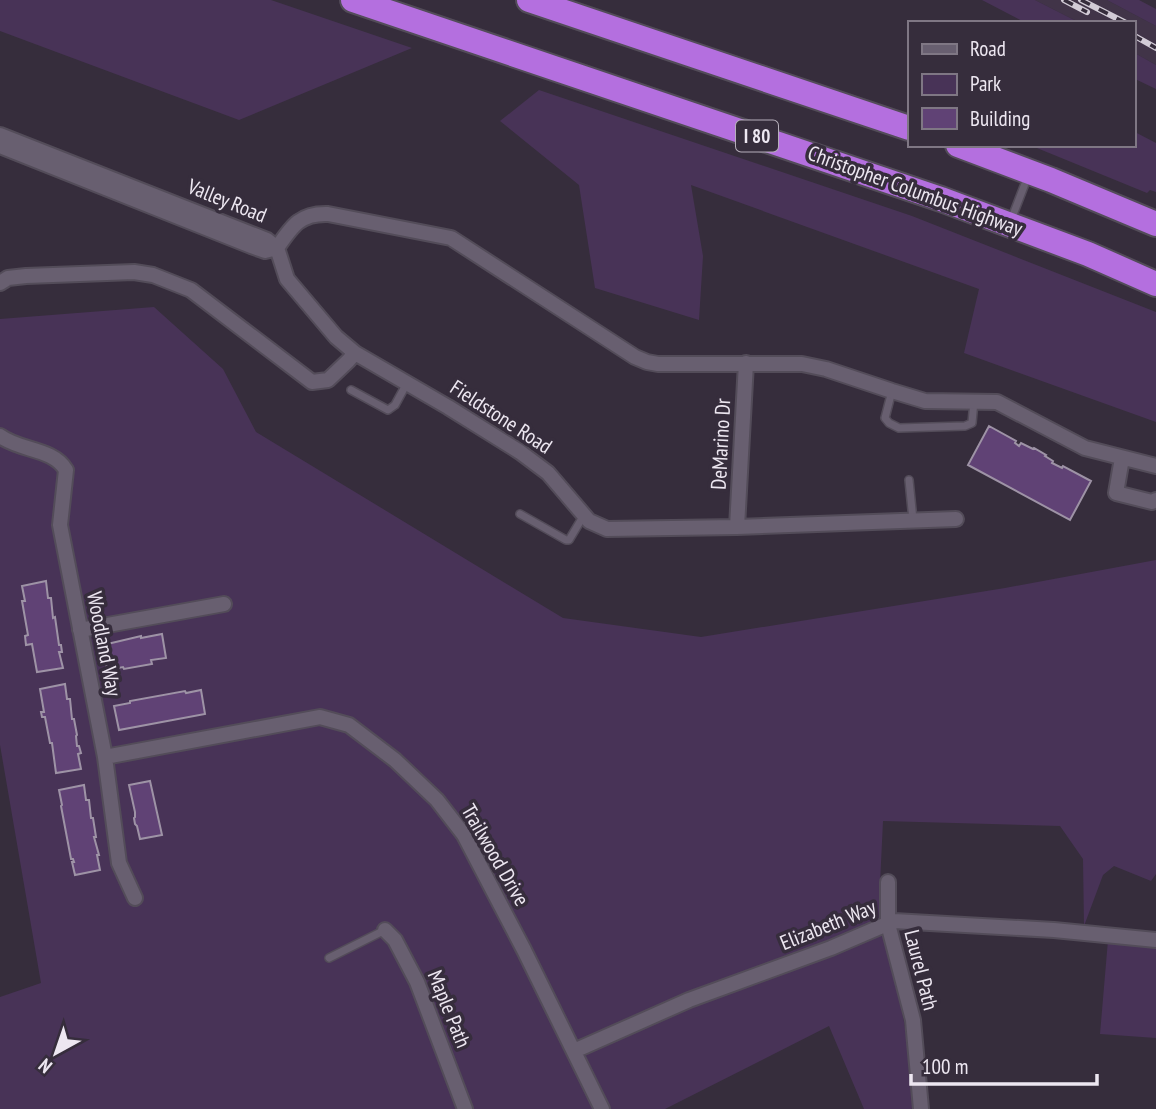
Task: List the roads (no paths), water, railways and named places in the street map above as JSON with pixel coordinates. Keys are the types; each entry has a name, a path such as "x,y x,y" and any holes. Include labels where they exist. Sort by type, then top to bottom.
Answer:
{"highway":[{"name":"Christopher Columbus Highway","path":"353,0 871,174 1088,254 1156,284"},
{"path":"528,0 908,128"},
{"path":"963,147 1156,225"}],"street":[{"name":"Valley Road","path":"0,135 267,240 277,248"},
{"name":"Valley Road","path":"0,146 251,246 265,251 277,248"},
{"path":"277,248 299,221 308,215 320,213 451,239 640,360 658,364 802,364 826,369 925,401 997,402 1085,448 1156,466"},
{"name":"Fieldstone Road","path":"277,248 287,279 336,337 355,353 530,459 548,473 589,521 607,529 956,519"},
{"path":"0,283 8,278 26,276 134,272 153,275 191,290 312,382 328,380 355,353"},
{"name":"DeMarino Dr","path":"737,527 746,363"},
{"name":"Woodland Way","path":"0,436 17,446 47,454 62,463 66,470 60,525 105,757 119,863 135,898"},
{"path":"1122,458 1115,493 1152,502 1156,500"},
{"path":"80,630 224,604"},
{"name":"Trailwood Drive","path":"105,757 320,717 349,725 403,768 437,800 464,835 603,1109"},
{"name":"Laurel Path","path":"887,882 888,924 913,1020 921,1109"},
{"name":"Elizabeth Way","path":"574,1051 689,1000 894,922 1054,930 1156,940"},
{"name":"Maple Path","path":"385,930 395,940 417,982 465,1109"}],"lane":[{"path":"1010,224 1029,172"},
{"path":"351,390 388,410 395,405 407,383"},
{"path":"892,391 886,418 898,428 965,426 972,423 974,401"},
{"path":"909,480 913,520"},
{"path":"520,514 566,540 569,540 584,516"},
{"path":"329,958 385,930"}],"railway":[{"path":"1064,0 1087,12"},
{"path":"1081,0 1122,21"},
{"path":"1135,36 1156,48"}]}
